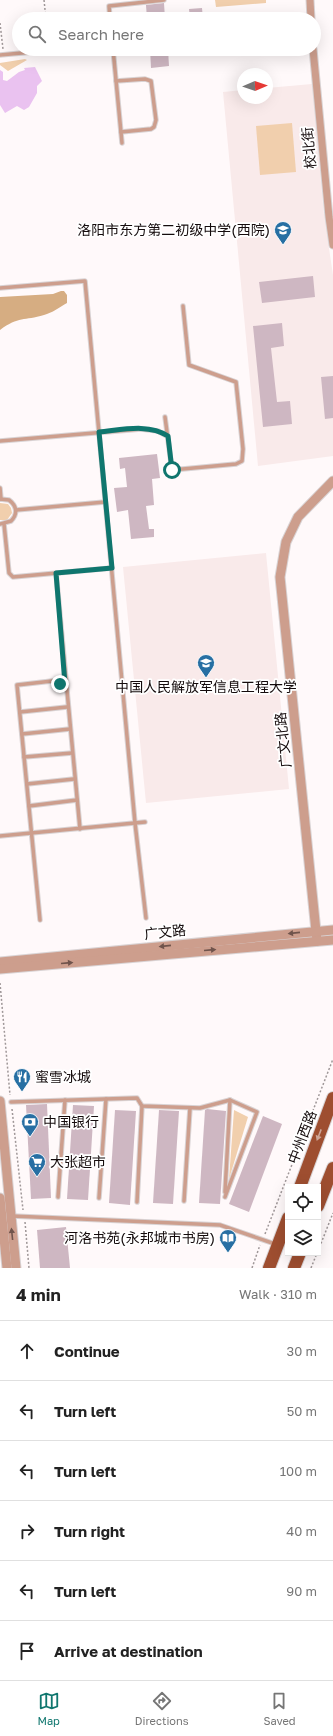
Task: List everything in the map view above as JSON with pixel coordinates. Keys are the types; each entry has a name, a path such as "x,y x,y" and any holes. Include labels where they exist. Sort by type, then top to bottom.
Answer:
{"main road":[{"name":"中州西路","path":"301,1184 333,1098"},
{"path":"321,1198 333,1168"},
{"path":"269,1268 287,1220"},
{"path":"294,1268 299,1256"}],"street":[{"path":"310,0 311,12"},
{"name":"校北街","path":"314,56 328,217 333,245"},
{"name":"广文北路","path":"317,936 280,577 286,542 298,517 333,481"},
{"name":"广文路","path":"0,969 317,936 333,930"},
{"name":"广文路","path":"0,962 317,936 333,940"},
{"path":"0,1102 4,1178 2,1200 7,1268"},
{"path":"2,1200 11,1216 16,1268"}],"lane":[{"path":"109,12 109,6 164,0"},
{"path":"0,55 12,54"},
{"path":"114,56 122,143"},
{"path":"116,81 145,79 151,81 156,120 154,127 151,129 121,132"},
{"path":"0,288 85,280 135,823 146,918"},
{"path":"165,417 172,470 236,464 243,458 236,382 189,365 183,306"},
{"path":"0,441 150,429 168,436"},
{"path":"0,488 0,499 5,499 12,502 16,510 14,518 2,524 10,576 13,577 112,568"},
{"path":"16,510 105,502"},
{"path":"56,573 65,684 80,829"},
{"path":"40,920 17,685 52,682 65,684"},
{"path":"20,712 68,707"},
{"path":"22,734 70,729"},
{"path":"24,757 72,753"},
{"path":"27,784 74,779"},
{"path":"29,806 76,800"},
{"path":"0,836 145,822"},
{"path":"11,1102 136,1098 142,1106 137,1202"},
{"path":"99,1198 106,1099"},
{"path":"58,1197 65,1100"},
{"path":"142,1106 200,1108 230,1100 257,1112 225,1197 230,1100"},
{"path":"184,1201 190,1108"},
{"path":"11,1216 220,1225 278,1246"}],"path":[{"path":"44,0 45,12"},
{"path":"0,23 3,49"},
{"path":"0,984 29,1268"},
{"path":"252,1268 333,1059"},
{"path":"321,1244 333,1213"},
{"path":"311,1268 316,1256"}],"shaded area":[{"path":"215,0 266,0 266,3 216,7"},
{"path":"25,59 27,60 8,71 0,65 0,63"},
{"path":"35,67 42,81 37,86 37,93 29,107 24,110 17,106 5,113 0,105 0,70 3,72 3,80 7,81 19,72 25,70 24,68"},
{"name":"洛阳市东方第二初级中学(西院)","path":"312,84 324,215 333,275 333,456 258,466 223,92 237,91 237,104 273,104 273,87"},
{"path":"292,123 296,172 260,175 256,126"},
{"path":"64,291 67,295 67,303 47,314 17,321 0,330 0,297 53,294"},
{"path":"0,503 8,504 11,508 12,513 7,520 0,520"},
{"name":"中国人民解放军信息工程大学","path":"266,553 289,789 146,803 123,567"},
{"path":"234,1110 248,1117 229,1179"}],"building":[{"path":"164,3 165,12 146,12 146,5"},
{"path":"202,8 202,12 189,12 189,9"},
{"path":"150,56 168,56 169,66 151,68"},
{"path":"313,276 315,297 262,303 259,282"},
{"path":"282,323 284,346 271,348 277,402 290,401 292,424 263,427 253,326"},
{"path":"333,376 333,418 325,419 321,377"},
{"path":"157,454 160,478 152,479 154,505 146,506 149,529 154,529 154,537 131,539 128,510 117,512 114,488 127,487 125,468 120,469 119,458"},
{"path":"47,1104 51,1198 31,1199 26,1105"},
{"path":"73,1105 94,1106 88,1200 67,1199"},
{"path":"115,1110 136,1111 130,1205 109,1203"},
{"path":"159,1110 179,1111 173,1204 153,1203"},
{"path":"205,1110 226,1111 220,1204 199,1203"},
{"path":"263,1116 282,1124 249,1212 229,1204"},
{"path":"66,1227 70,1268 40,1268 37,1230"}],"place":[{"name":"洛阳市东方第二初级中学(西院)","path":"283,245"},
{"name":"中国人民解放军信息工程大学","path":"206,678"},
{"name":"蜜雪冰城","path":"22,1092"},
{"name":"中国银行","path":"30,1137"},
{"name":"大张超市","path":"37,1177"},
{"name":"河洛书苑(永邦城市书房)","path":"228,1253"}],"route":[{"path":"60,684 65,684 56,573 112,568 99,432 150,429 162,432 168,436 172,470"}]}
